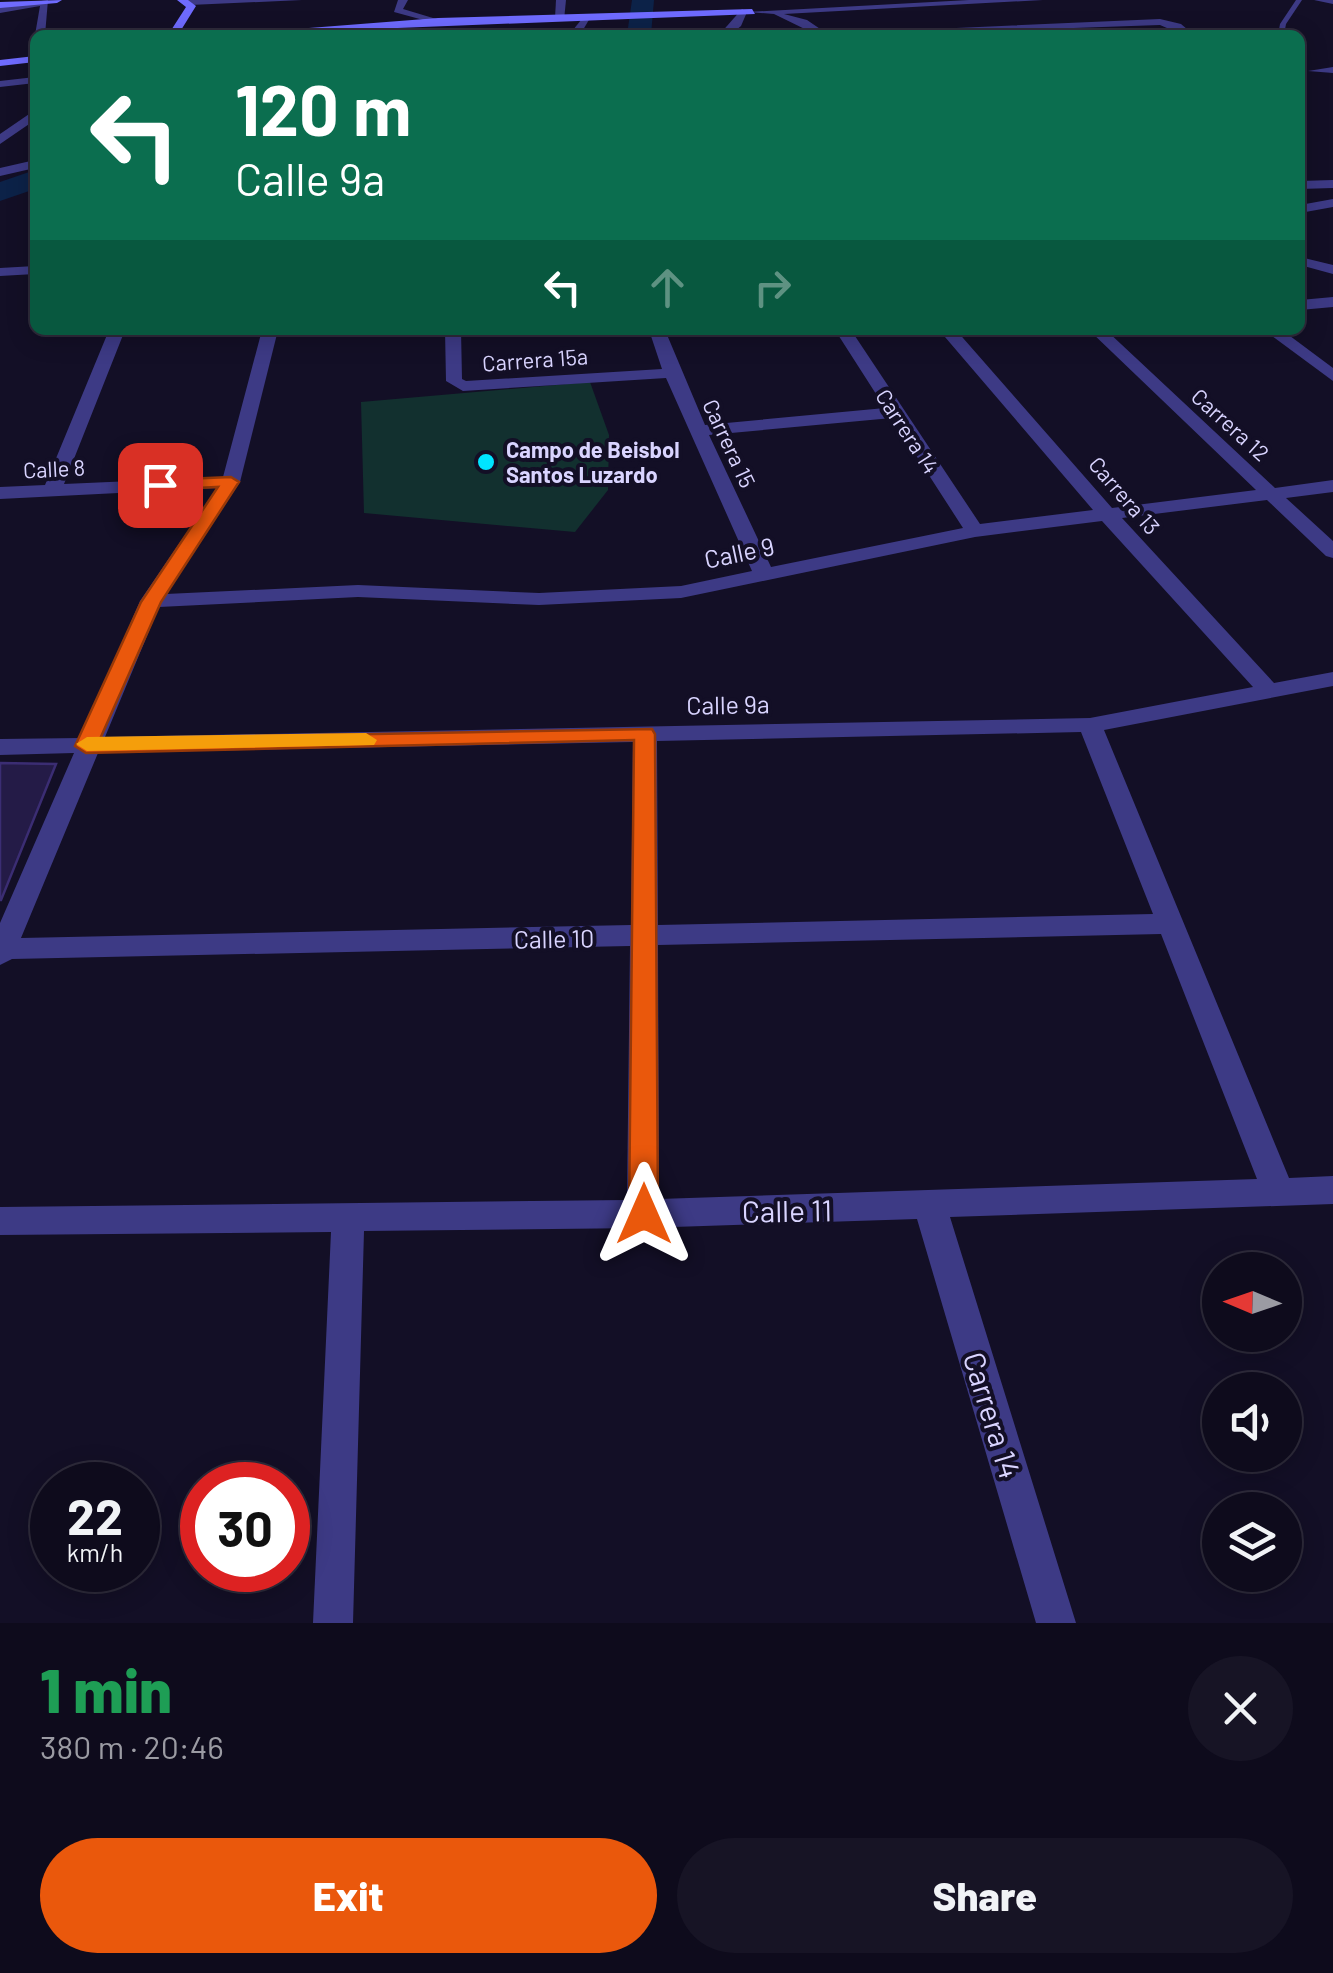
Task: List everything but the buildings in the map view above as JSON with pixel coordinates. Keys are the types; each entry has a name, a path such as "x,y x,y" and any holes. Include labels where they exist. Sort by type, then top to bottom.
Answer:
{"street":[{"path":"0,8 58,0"},
{"path":"186,1 297,0 301,30 438,21 747,12 820,4 840,8 1038,0"},
{"path":"403,0 397,10 438,21"},
{"path":"560,18 561,0"},
{"path":"176,30 192,6 186,1"},
{"path":"41,30 44,2"},
{"path":"820,4 847,15 867,30"},
{"path":"747,12 803,22 816,30"},
{"path":"730,30 747,12"},
{"path":"545,18 549,30"},
{"path":"580,30 589,18"},
{"path":"737,24 803,22"},
{"path":"968,30 1160,22 1182,30"},
{"path":"0,63 30,60"},
{"path":"1313,71 1333,70"},
{"path":"0,84 30,81"},
{"path":"0,140 30,118"},
{"path":"0,172 30,165"},
{"path":"1305,185 1333,184"},
{"path":"1305,209 1333,203"},
{"path":"1305,210 1320,218"},
{"path":"1305,262 1333,270"},
{"path":"0,272 30,270"},
{"path":"1305,305 1333,302"},
{"path":"52,490 115,335"},
{"path":"1,951 151,602 231,482 269,335"},
{"name":"Carrera 15a","path":"453,335 454,380 464,386 672,373"},
{"name":"Carrera 15","path":"659,335 672,373 764,574"},
{"name":"Carrera 14","path":"846,335 975,532"},
{"name":"Carrera 13","path":"951,335 1106,513 1268,690"},
{"name":"Carrera 12","path":"1103,335 1333,552"},
{"path":"1279,335 1333,376"},
{"path":"700,431 895,412"},
{"name":"Calle 8","path":"0,493 231,482"},
{"name":"Calle 9","path":"151,602 358,591 539,598 681,592 975,532 1333,486"},
{"name":"Calle 9a","path":"0,747 1090,724 1333,679"},
{"path":"1090,724 1278,1190"},
{"path":"644,734 644,1214"},
{"name":"Calle 10","path":"1,951 1168,924"},
{"name":"Calle 11","path":"0,1222 644,1214 1333,1190"},
{"name":"Carrera 14","path":"930,1206 1056,1623"},
{"path":"333,1623 348,1215"}],"lane":[{"path":"1282,30 1299,0"}],"green space":[{"name":"Campo de Beisbol Santos Luzardo","path":"590,382 609,435 608,490 575,532 364,513 361,402"}],"waterway":[{"path":"640,30 643,0"},
{"path":"0,192 30,181"}],"slow traffic":[{"path":"87,744 366,740"}],"place":[{"name":"Campo de Beisbol Santos Luzardo","path":"486,462"}],"route":[{"path":"160,485 231,482 151,602 86,746 644,734 644,1214"}]}
